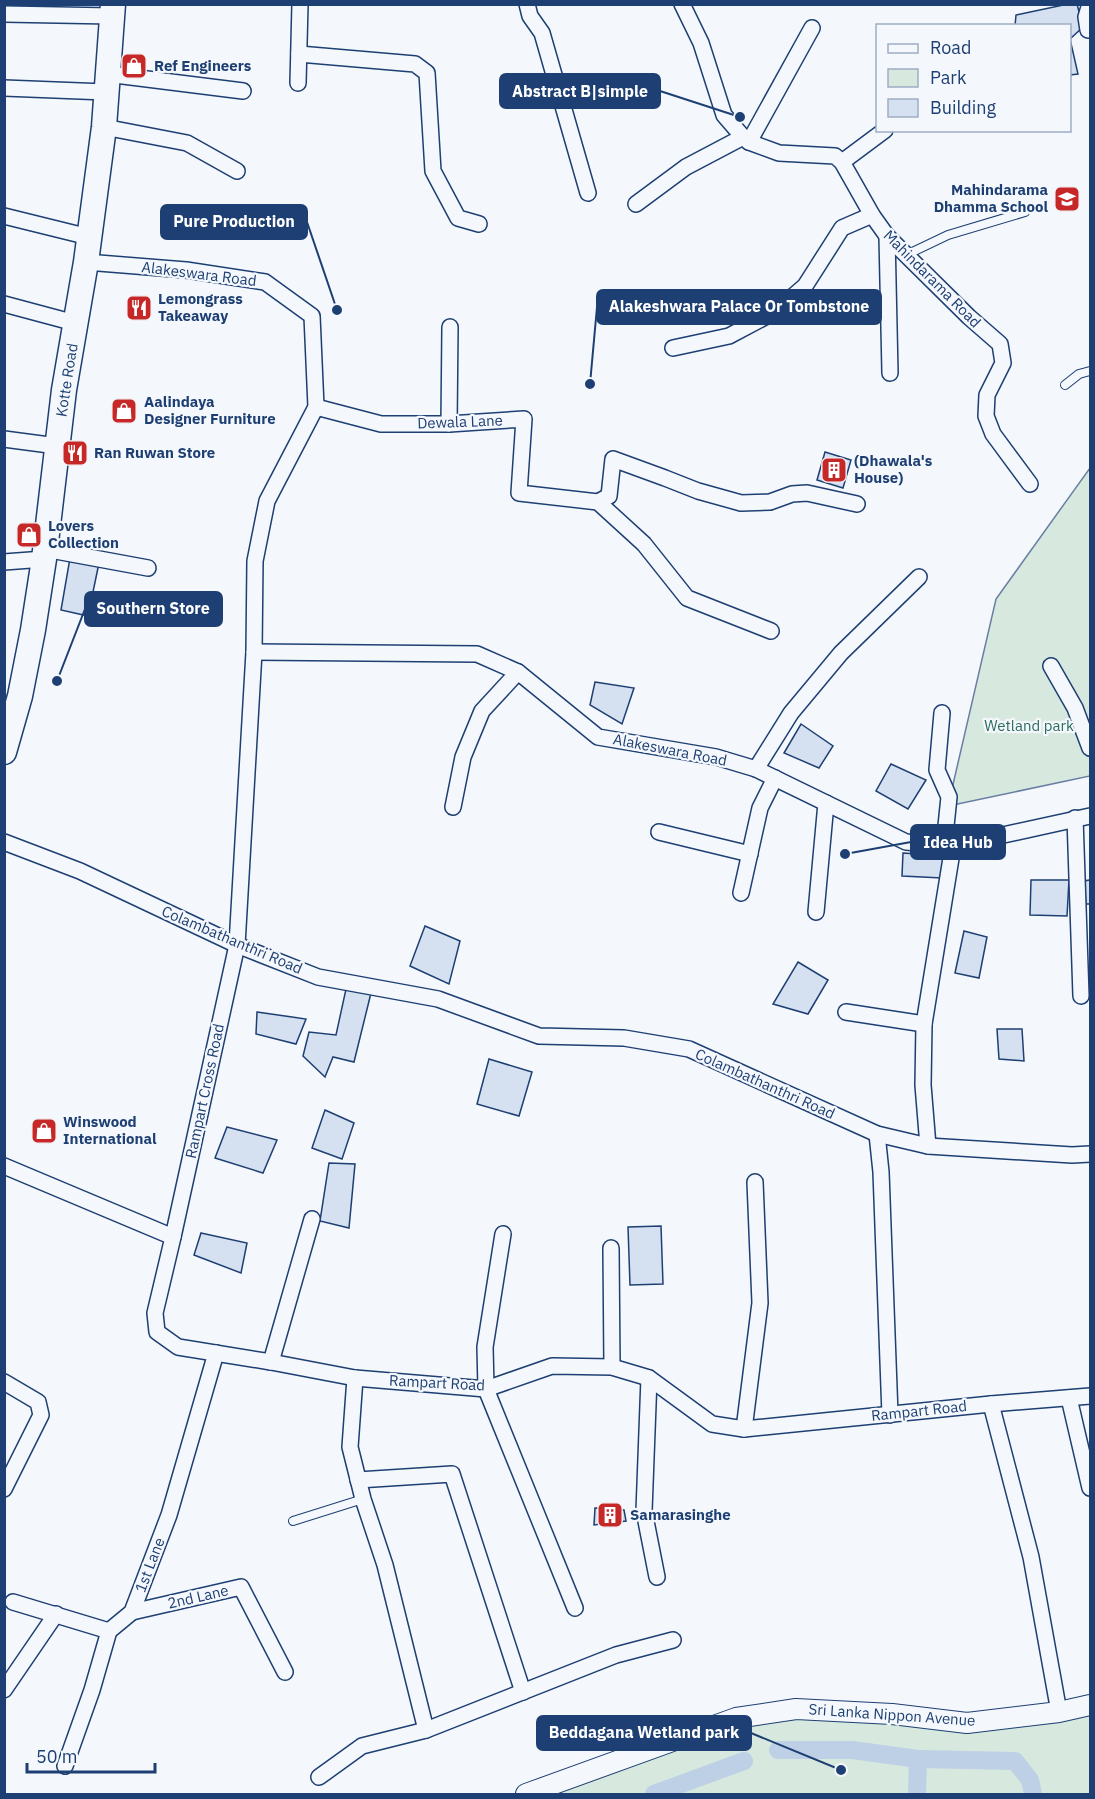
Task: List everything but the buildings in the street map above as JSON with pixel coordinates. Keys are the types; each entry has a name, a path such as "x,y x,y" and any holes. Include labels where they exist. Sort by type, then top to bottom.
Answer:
{"main road":[{"name":"Kotte Road","path":"4,752 22,685 33,630 57,446 86,262 104,127 112,10"}],"street":[{"path":"298,82 300,4"},
{"path":"527,4 530,16 542,33 588,193"},
{"path":"682,4 701,43 724,115 746,140 779,153 836,156 842,162 882,132"},
{"path":"1088,30 1086,17 1090,4"},
{"path":"4,14 112,10"},
{"path":"636,204 686,167 746,140 812,28"},
{"path":"299,54 415,64 426,73 433,171 458,218 479,224"},
{"path":"4,88 107,83 243,91"},
{"path":"104,127 187,143 237,171"},
{"name":"Mahindarama Road","path":"842,162 872,215 887,236 969,318 999,344 1003,363 987,395 986,416 993,434 1030,484"},
{"path":"673,348 729,336 776,311 805,286 842,228 872,215"},
{"path":"4,216 89,237"},
{"path":"887,236 890,374"},
{"name":"Alakeswara Road","path":"86,262 186,270 265,282 312,316 316,407"},
{"path":"4,304 75,323"},
{"path":"449,424 450,327"},
{"path":"237,945 254,652 255,561 267,501 316,407"},
{"name":"Dewala Lane","path":"316,407 381,424 449,424 524,419 519,493 598,502"},
{"path":"4,439 57,446"},
{"path":"771,631 687,598 644,544 598,502 609,496 613,459 698,491 741,503 770,502 792,494 807,493 857,504"},
{"path":"4,562 44,554 148,568"},
{"path":"756,769 791,713 841,653 919,577"},
{"name":"Alakeswara Road","path":"254,652 477,654 518,672 598,736 716,756 756,769 906,842 949,845 1083,817"},
{"path":"1051,666 1075,708 1090,748"},
{"path":"453,807 463,757 482,711 518,672"},
{"path":"928,1146 923,1085 924,1024 949,845 949,797 937,770 942,713"},
{"path":"741,893 760,808 775,778"},
{"path":"816,912 826,803"},
{"path":"1081,996 1083,817"},
{"path":"658,832 750,854"},
{"name":"Colambathanthri Road","path":"4,842 80,872 237,945 318,976 438,999 539,1036 624,1038 689,1049 877,1134 928,1146 1072,1155 1090,1154"},
{"name":"Rampart Cross Road","path":"173,1237 237,945"},
{"path":"846,1012 924,1024"},
{"path":"877,1134 881,1172 890,1415"},
{"path":"4,1166 173,1237"},
{"path":"744,1429 760,1303 755,1182"},
{"path":"272,1362 312,1219"},
{"path":"503,1234 485,1347 486,1389 575,1608"},
{"name":"Rampart Road","path":"173,1237 155,1313 158,1332 178,1347 355,1378 486,1389 552,1366 612,1367 649,1378 712,1424 744,1429 1090,1396"},
{"path":"611,1248 612,1367"},
{"name":"1st Lane","path":"109,1631 132,1612 169,1515 216,1353"},
{"path":"355,1378 350,1447 363,1499 385,1565 426,1730"},
{"path":"649,1378 644,1510 657,1577"},
{"path":"4,1382 38,1401 41,1415 4,1489"},
{"path":"1069,1398 1090,1488"},
{"path":"990,1404 1031,1557 1059,1712"},
{"path":"358,1480 452,1474 523,1692"},
{"name":"2nd Lane","path":"132,1612 242,1587 285,1672"},
{"path":"13,1602 109,1631 92,1690 65,1766"},
{"path":"4,1690 56,1614"},
{"path":"319,1777 362,1746 426,1730 616,1655 673,1640"},
{"name":"Sri Lanka Nippon Avenue","path":"526,1794 736,1718 796,1709 892,1714 967,1723 1059,1712 1090,1705"}],"lane":[{"path":"906,255 948,235 1024,212"},
{"path":"1065,385 1079,374 1090,371"},
{"path":"293,1521 363,1499"}],"green space":[{"name":"Wetland park","path":"1090,468 1090,776 948,806 996,599"},
{"path":"1090,1705 1090,1794 526,1794 796,1709 967,1723"}],"waterway":[{"path":"778,1750 852,1750 918,1759 917,1794"},
{"path":"918,1759 1015,1761 1030,1780 1033,1794"},
{"path":"654,1794 744,1761"}],"place":[{"name":"Ref Engineers","path":"134,66"},
{"name":"Abstract B|simple","path":"740,117"},
{"name":"Mahindarama Dhamma School","path":"1067,199"},
{"name":"Lemongrass Takeaway","path":"139,308"},
{"name":"Pure Production","path":"337,310"},
{"name":"Alakeshwara Palace Or Tombstone","path":"590,384"},
{"name":"Aalindaya Designer Furniture","path":"124,411"},
{"name":"Ran Ruwan Store","path":"75,453"},
{"name":"(Dhawala's House)","path":"834,470"},
{"name":"Lovers Collection","path":"29,535"},
{"name":"Southern Store","path":"57,681"},
{"name":"Idea Hub","path":"845,854"},
{"name":"Winswood International","path":"44,1131"},
{"name":"Samarasinghe","path":"610,1515"},
{"name":"Beddagana Wetland park","path":"841,1770"}]}
